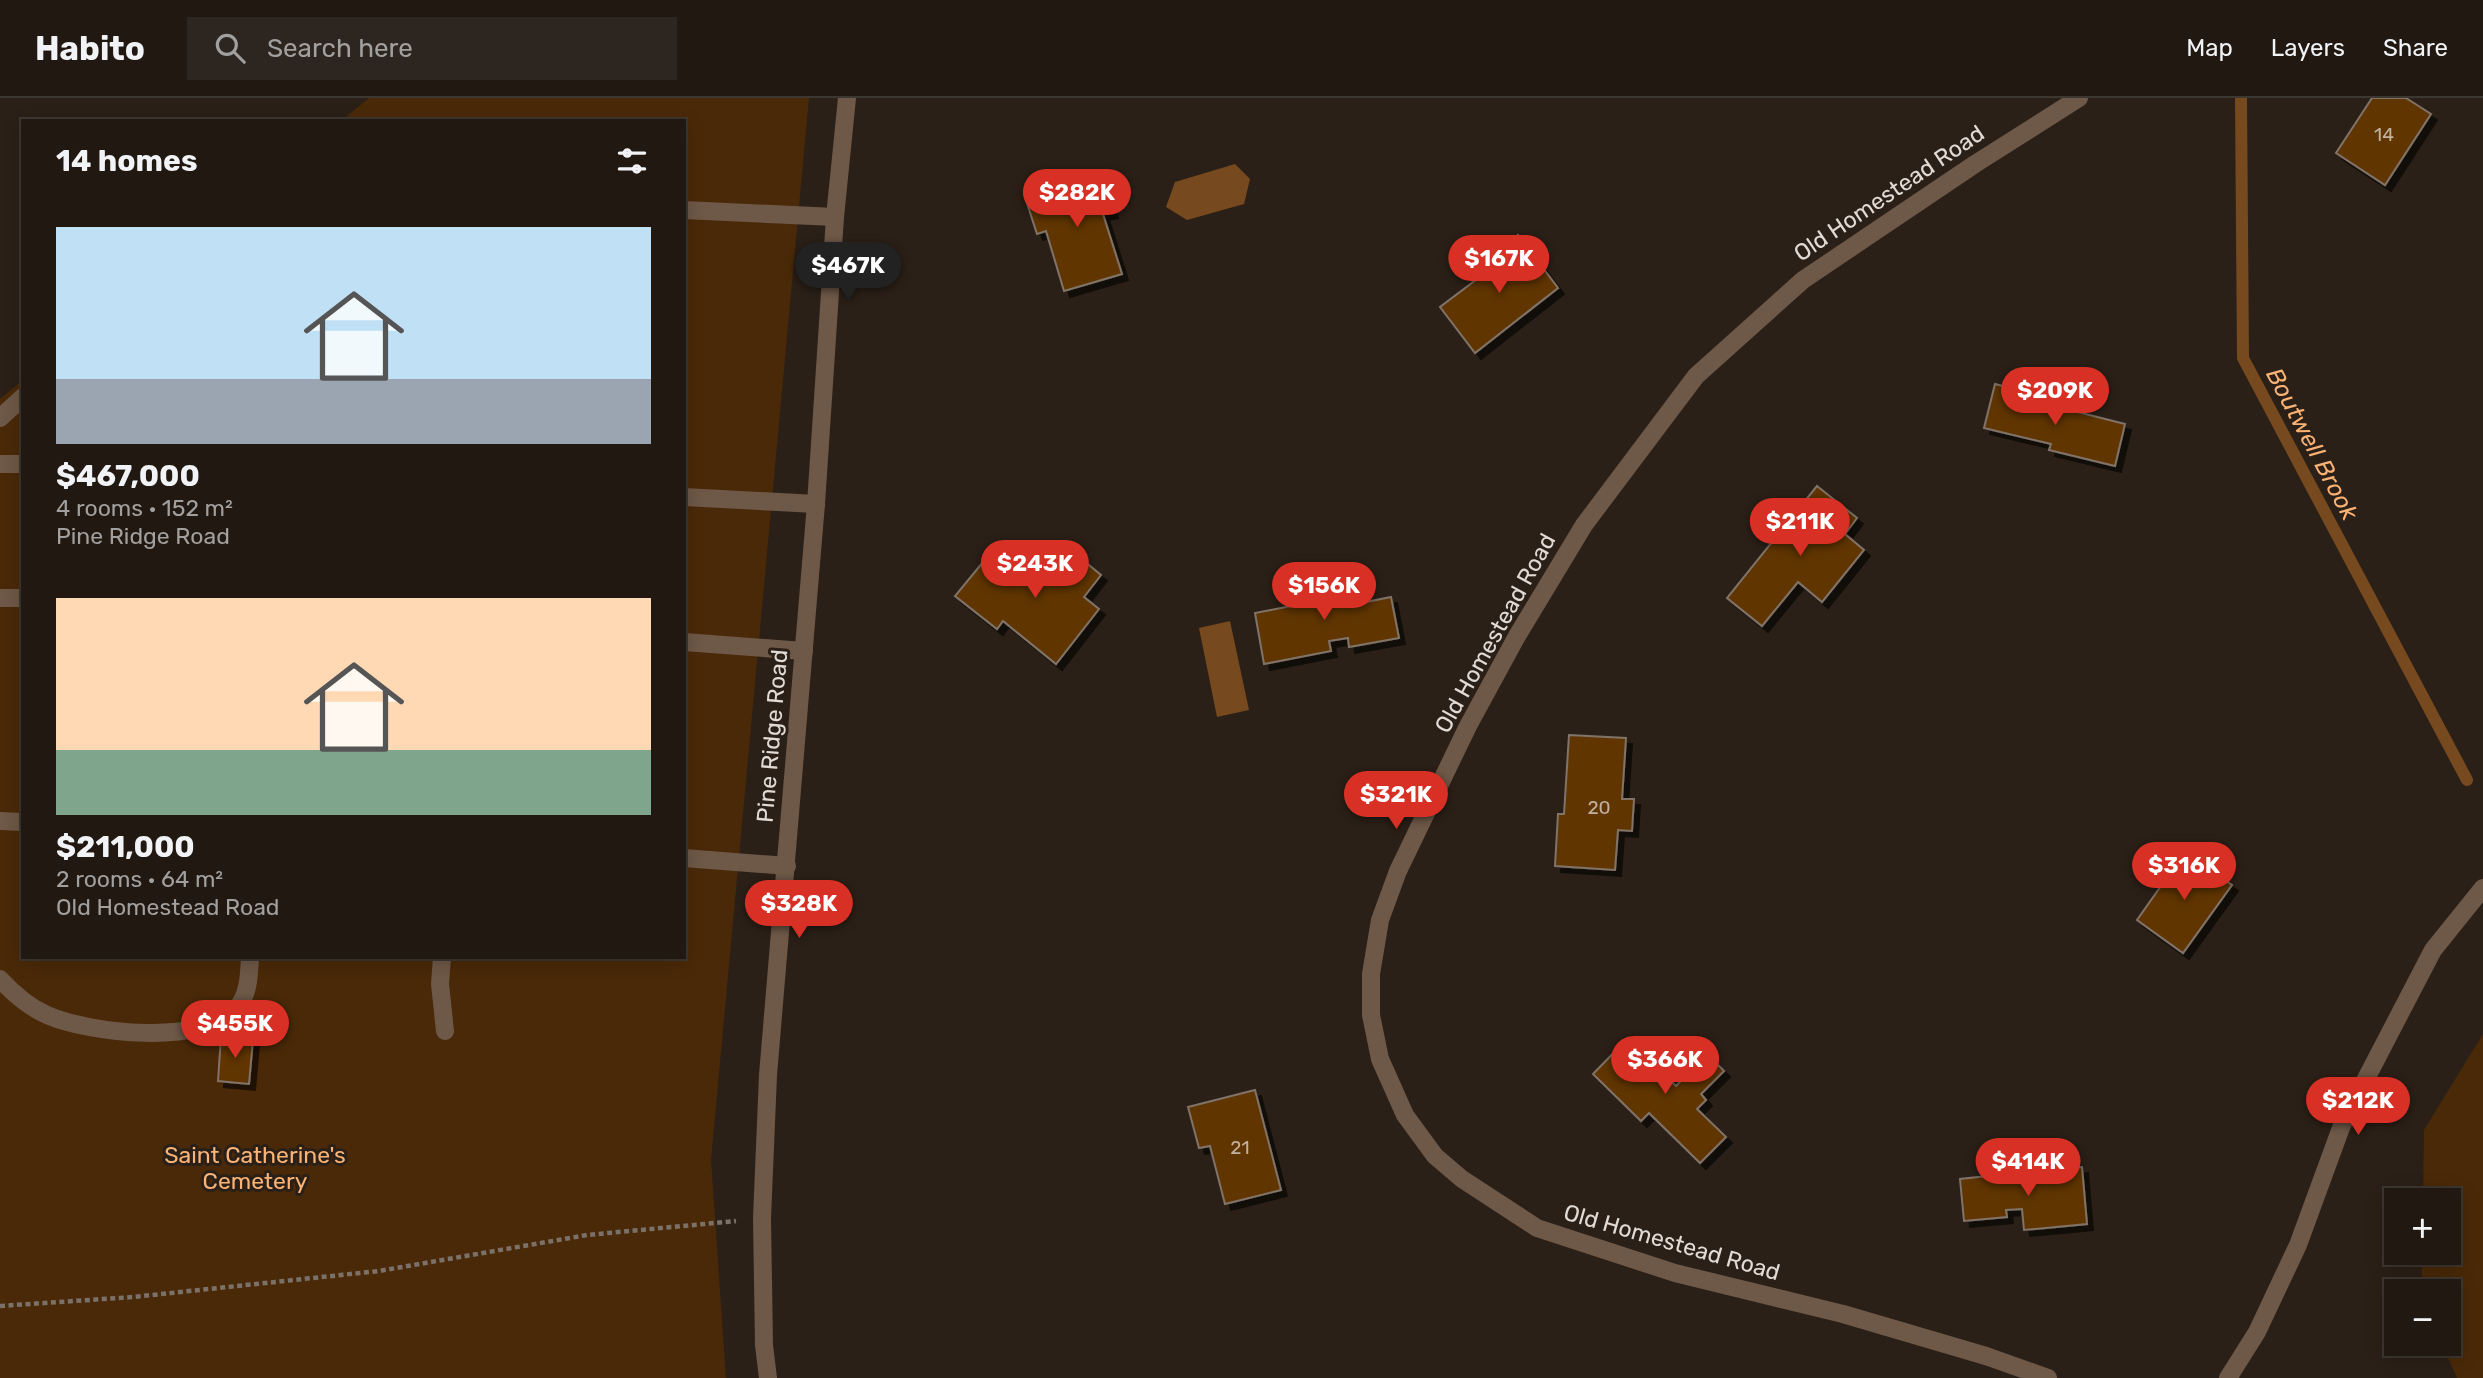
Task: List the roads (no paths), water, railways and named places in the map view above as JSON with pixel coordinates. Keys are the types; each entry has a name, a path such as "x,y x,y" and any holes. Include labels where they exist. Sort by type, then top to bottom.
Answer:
{"street":[{"name":"Pine Ridge Road","path":"768,1378 764,1345 762,1218 772,1011 787,866 816,503 835,217 847,98"},
{"name":"Old Homestead Road","path":"2048,1378 1986,1356 1843,1314 1675,1273 1537,1228 1453,1172 1435,1156 1405,1115 1380,1059 1371,1015 1371,974 1380,920 1398,871 1468,726 1510,647 1584,525 1696,376 1803,280 1975,164 2079,98"},
{"path":"686,210 835,217"},
{"path":"0,418 21,399"},
{"path":"0,464 21,464"},
{"path":"686,497 816,503"},
{"path":"0,598 21,598"},
{"path":"686,642 804,651"},
{"path":"0,821 21,822"},
{"path":"686,859 787,866"},
{"path":"2228,1378 2257,1332 2298,1245 2342,1125 2433,950 2483,888"},
{"path":"0,979 14,993 46,1015 88,1028 155,1034 200,1028 219,1022 235,1011 243,1000 248,984 250,959"},
{"path":"442,959 440,984 445,1031"}],"waterway":[{"name":"Boutwell Brook","path":"2241,98 2243,358 2467,780"}],"park label":[{"name":"Saint Catherine's Cemetery","path":"255,1168"}]}
